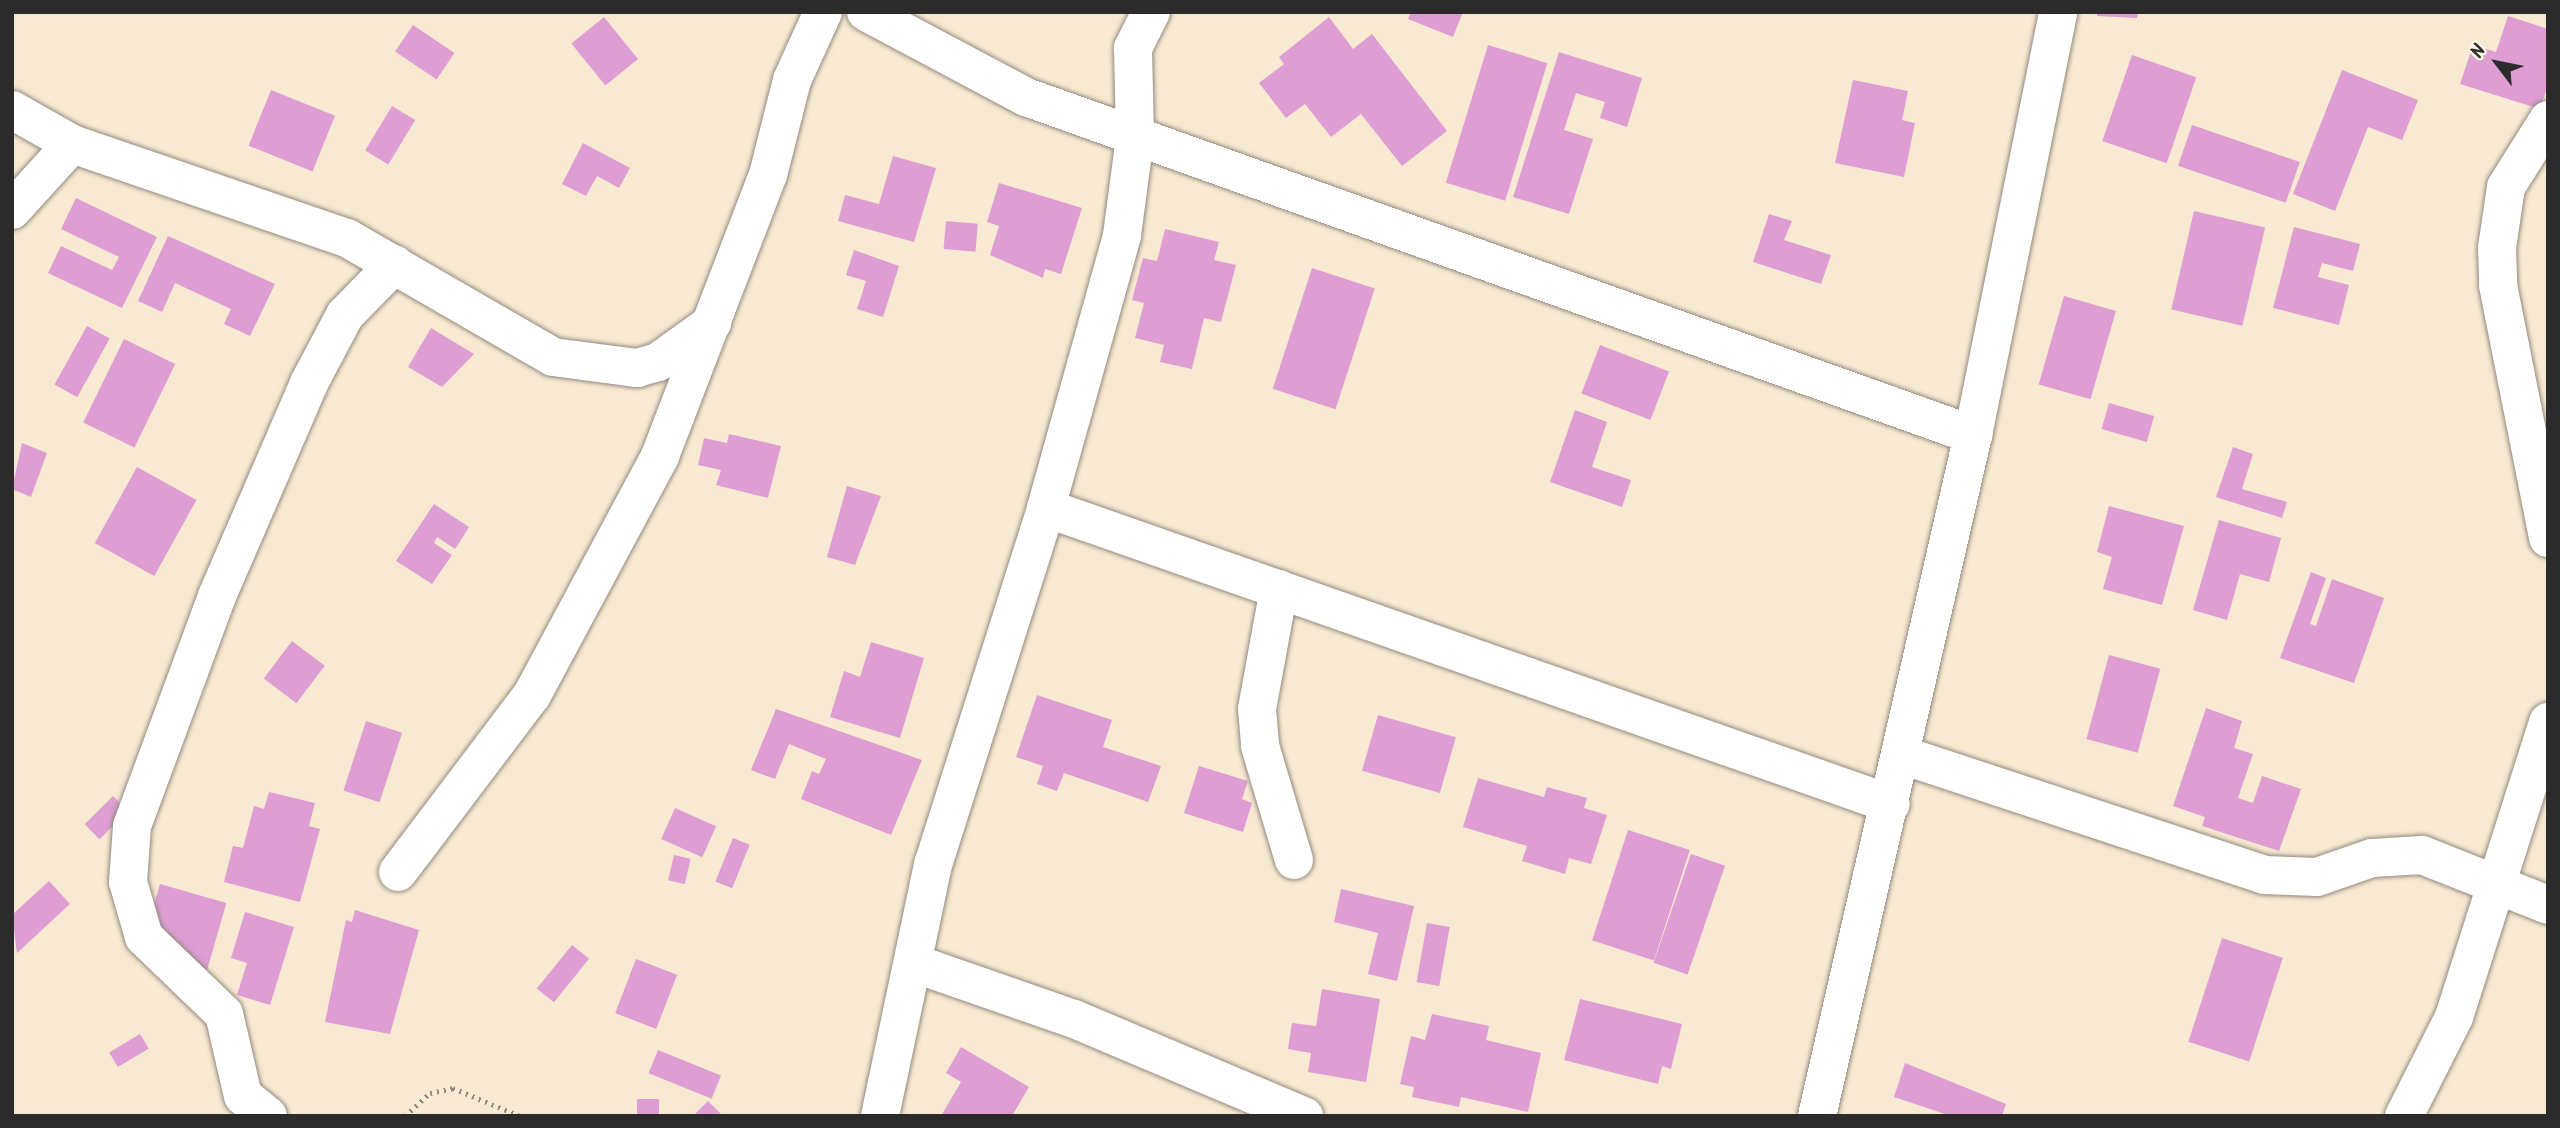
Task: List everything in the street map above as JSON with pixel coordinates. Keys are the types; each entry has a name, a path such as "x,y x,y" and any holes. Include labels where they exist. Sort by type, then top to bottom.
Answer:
{"street":[{"path":"398,873 504,739 562,644 681,412 768,176 792,80 823,12"},
{"path":"866,12 1026,97 1973,435"},
{"path":"880,1116 933,864 1046,508 1122,235 1135,137 1133,48 1151,12"},
{"path":"1817,1116 1891,804 1973,435 2058,12"},
{"path":"12,110 72,144 309,223 395,264 524,344 588,365 637,368 658,362 712,323"},
{"path":"2548,120 2506,187 2497,248 2498,285 2548,538"},
{"path":"12,210 72,144"},
{"path":"245,1111 224,1014 200,984 159,957 135,914 128,882 132,825 217,596 309,383 345,315 395,264"},
{"path":"1046,508 1891,804"},
{"path":"1279,589 1257,709 1260,746 1294,860"},
{"path":"2404,1116 2454,1017 2548,722"},
{"path":"1902,755 2264,875 2317,877 2398,855 2443,859 2548,905"},
{"path":"913,963 1074,1019 1304,1116"}],"path":[{"path":"405,1116 430,1093 453,1088 520,1116"}],"building":[{"path":"1411,12 1463,12 1453,37 1408,19"},
{"path":"2097,12 2138,12 2137,18 2097,16"},
{"path":"2508,16 2548,29 2548,85 2540,109 2460,84 2473,45 2496,52"},
{"path":"604,17 638,59 605,85 571,43"},
{"path":"1329,17 1353,49 1372,34 1447,131 1402,166 1361,114 1331,137 1305,104 1286,118 1259,83 1284,64 1279,57"},
{"path":"413,25 454,53 437,79 395,52"},
{"path":"1488,45 1547,63 1505,201 1446,183"},
{"path":"1559,52 1642,78 1627,127 1600,118 1605,102 1576,93 1564,130 1593,139 1569,214 1513,197"},
{"path":"2132,55 2196,77 2167,163 2102,141"},
{"path":"2342,70 2418,100 2402,140 2368,127 2335,211 2293,194"},
{"path":"1853,80 1908,91 1902,120 1915,123 1904,177 1835,163"},
{"path":"271,90 335,116 312,171 249,146"},
{"path":"392,106 415,120 388,164 365,151"},
{"path":"2192,125 2300,162 2286,203 2178,166"},
{"path":"583,143 630,168 619,188 597,176 586,196 562,184"},
{"path":"893,156 936,168 914,242 838,221 845,195 879,204"},
{"path":"999,183 1082,208 1061,274 1045,269 1043,278 990,255 999,226 987,222"},
{"path":"76,198 157,237 122,308 48,273 61,246 112,270 119,257 61,229"},
{"path":"2194,211 2265,227 2242,326 2171,309"},
{"path":"1769,214 1792,221 1784,240 1831,255 1821,284 1753,262"},
{"path":"946,221 978,224 975,252 944,249"},
{"path":"2294,227 2360,244 2353,271 2322,263 2318,277 2349,285 2339,325 2273,308"},
{"path":"1165,229 1219,242 1214,260 1236,265 1221,322 1204,318 1192,369 1160,362 1164,345 1135,338 1144,303 1132,300 1143,258 1157,261"},
{"path":"168,236 275,284 250,336 224,324 231,309 175,283 162,312 138,301"},
{"path":"854,250 899,266 883,317 857,309 866,281 846,275"},
{"path":"1312,268 1375,288 1336,409 1273,389"},
{"path":"2064,296 2116,311 2091,399 2039,384"},
{"path":"87,326 110,339 77,397 55,385"},
{"path":"431,328 474,354 442,387 408,367"},
{"path":"124,339 175,364 134,448 83,423"},
{"path":"1600,345 1669,372 1650,420 1581,394"},
{"path":"2109,403 2154,416 2147,442 2102,429"},
{"path":"1575,410 1607,422 1592,467 1631,480 1622,507 1550,482"},
{"path":"729,434 781,446 768,498 716,485 721,470 698,465 704,438 727,443"},
{"path":"22,443 47,453 31,497 12,489"},
{"path":"2233,447 2253,454 2242,489 2287,502 2282,518 2216,497"},
{"path":"137,467 196,500 154,576 95,543"},
{"path":"847,486 881,496 855,565 827,557"},
{"path":"434,504 469,527 455,549 437,537 434,543 452,555 432,584 396,561"},
{"path":"2109,506 2184,526 2162,605 2103,589 2112,557 2097,552"},
{"path":"2219,520 2281,538 2269,582 2240,574 2227,620 2193,610"},
{"path":"2311,572 2326,578 2310,624 2316,626 2332,579 2384,598 2354,683 2280,658"},
{"path":"292,641 325,666 296,703 264,679"},
{"path":"871,642 924,658 900,738 830,717 844,671 860,677"},
{"path":"2109,655 2160,669 2138,753 2086,739"},
{"path":"1037,695 1112,720 1103,747 1161,766 1148,802 1064,773 1057,791 1037,784 1043,766 1016,757"},
{"path":"2206,708 2242,721 2234,748 2253,754 2238,798 2253,803 2262,776 2301,789 2279,851 2202,826 2205,817 2173,806"},
{"path":"776,709 922,760 891,835 801,799 812,771 819,774 826,759 789,744 775,779 751,770"},
{"path":"1378,715 1456,737 1440,793 1362,771"},
{"path":"366,721 402,733 380,802 343,790"},
{"path":"1199,766 1248,781 1242,799 1252,803 1243,832 1184,813"},
{"path":"1478,778 1544,797 1547,787 1587,798 1584,808 1607,815 1591,864 1569,858 1565,874 1522,861 1527,846 1463,827"},
{"path":"269,792 315,803 309,826 320,829 300,902 224,882 233,846 243,848 254,806 264,809"},
{"path":"113,796 128,811 100,839 85,824"},
{"path":"675,808 716,826 702,857 661,839"},
{"path":"1628,830 1690,850 1654,960 1592,940"},
{"path":"733,838 750,845 732,888 715,882"},
{"path":"1691,854 1725,866 1688,974 1654,963"},
{"path":"674,855 691,859 685,884 668,880"},
{"path":"49,881 70,904 17,953 12,915"},
{"path":"160,884 226,903 207,970 141,951"},
{"path":"1341,889 1414,906 1397,981 1368,974 1378,933 1334,922"},
{"path":"355,910 419,930 390,1034 325,1022 346,920 352,922"},
{"path":"245,912 294,927 270,1005 237,995 247,963 231,958"},
{"path":"1427,923 1450,927 1439,986 1417,982"},
{"path":"2222,938 2283,958 2249,1061 2188,1042"},
{"path":"572,945 589,959 554,1002 537,989"},
{"path":"636,959 677,975 656,1029 615,1013"},
{"path":"1322,989 1380,999 1366,1082 1308,1072 1311,1053 1288,1049 1292,1023 1316,1026"},
{"path":"1580,999 1682,1024 1671,1069 1662,1066 1658,1084 1564,1060"},
{"path":"1432,1014 1489,1026 1486,1040 1541,1053 1528,1112 1461,1097 1459,1107 1412,1097 1414,1087 1400,1084 1411,1036 1425,1040"},
{"path":"140,1034 149,1049 118,1067 109,1053"},
{"path":"961,1047 1029,1087 1012,1116 941,1116 961,1082 946,1073"},
{"path":"658,1050 721,1075 712,1099 649,1073"},
{"path":"1905,1063 2006,1104 2002,1116 1951,1116 1894,1097"},
{"path":"637,1099 659,1099 659,1116 637,1116"},
{"path":"708,1101 723,1116 693,1116"}]}
